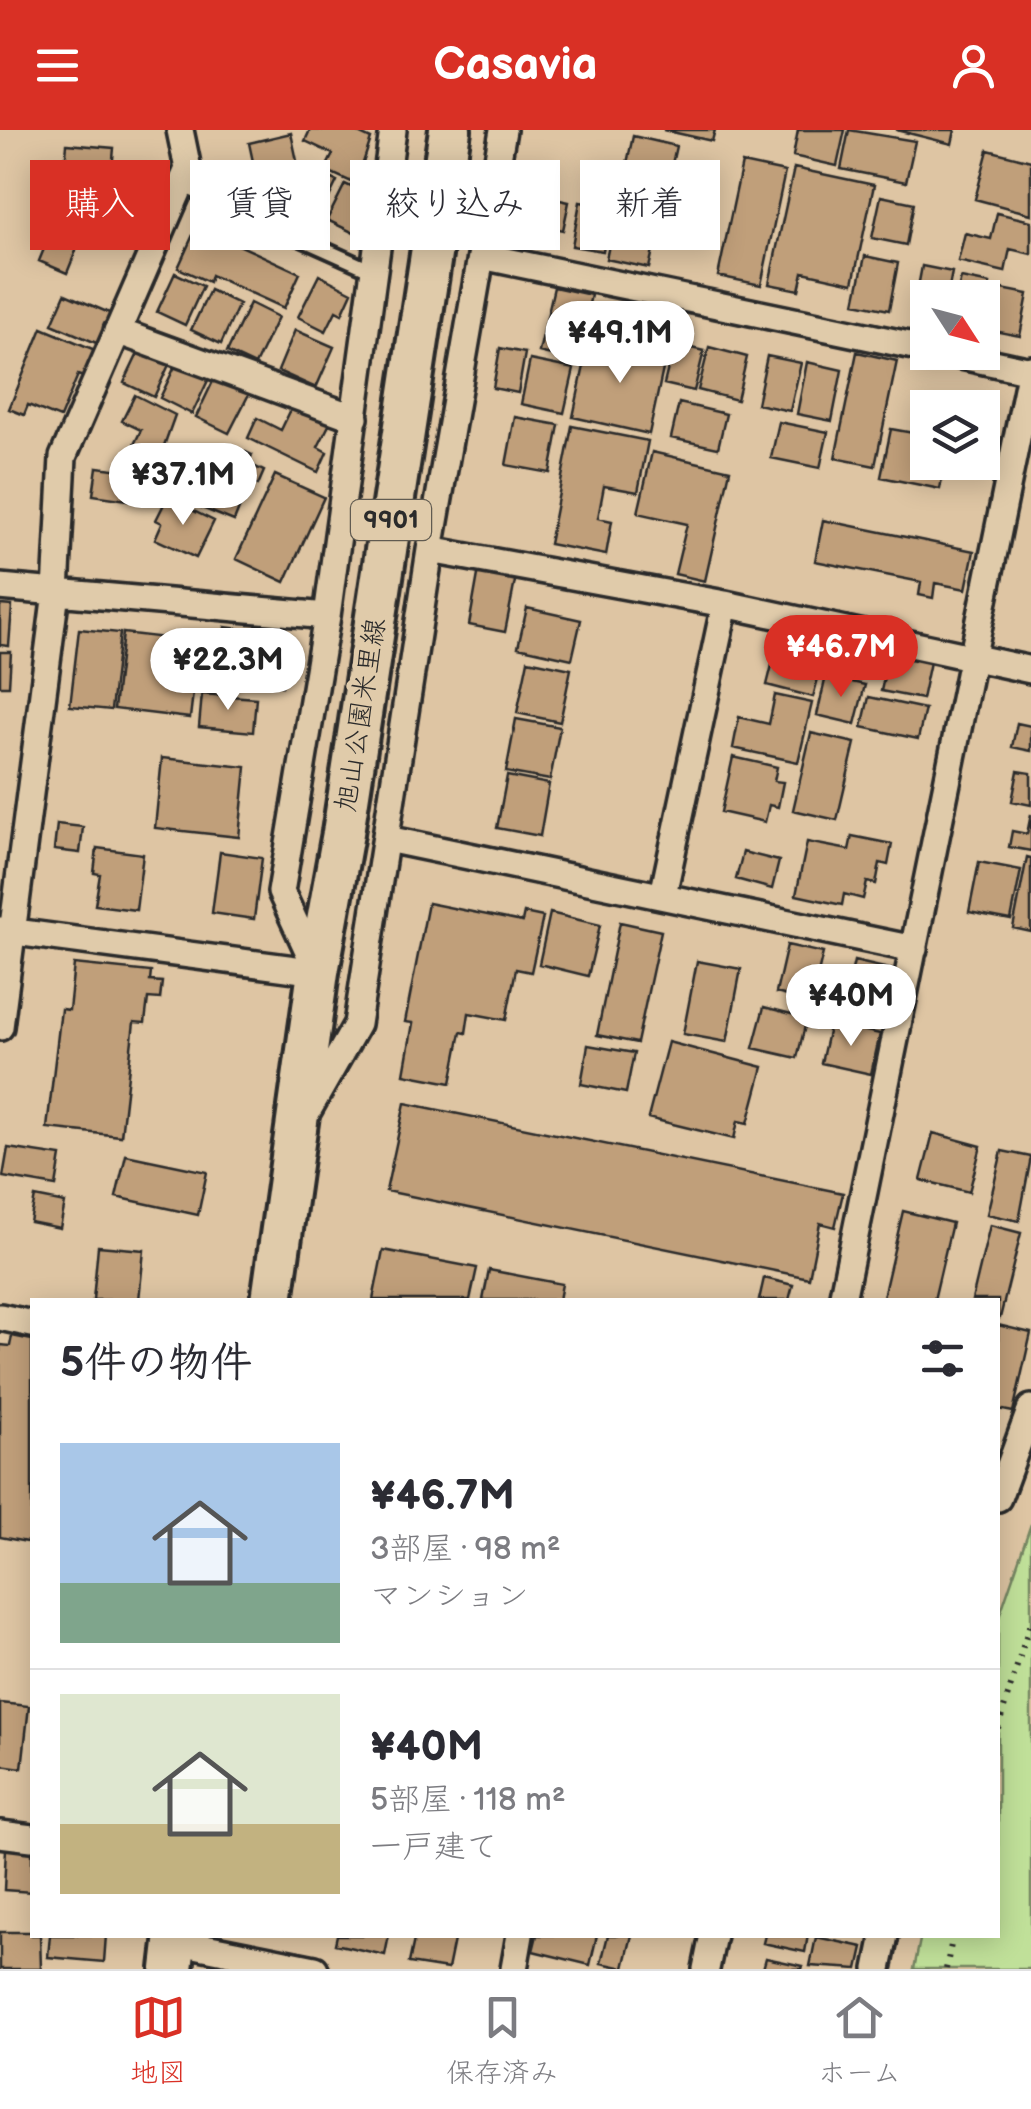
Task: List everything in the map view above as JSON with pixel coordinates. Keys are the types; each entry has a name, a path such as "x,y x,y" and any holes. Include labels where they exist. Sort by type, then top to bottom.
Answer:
{"main road":[{"name":"旭山公園米里線","path":"272,1298 318,972 349,795 450,130"}],"street":[{"path":"0,1027 6,930 56,592 63,456 188,169 180,130"},
{"path":"318,972 281,892 327,616 393,130"},
{"path":"299,1126 357,1024 430,550 504,130"},
{"path":"482,256 910,345"},
{"path":"118,331 355,418"},
{"path":"842,1298 1031,370 1000,364"},
{"path":"430,550 725,604 1031,670"},
{"path":"0,588 327,616"},
{"path":"663,894 725,604"},
{"path":"387,839 914,949"},
{"path":"6,930 318,972"},
{"path":"0,1317 30,1324"},
{"path":"1000,1493 1031,1408"},
{"path":"0,1834 30,1838"},
{"path":"514,1969 519,1938"},
{"path":"706,1969 712,1938"},
{"path":"878,1969 884,1938"},
{"path":"175,1948 315,1969"}],"lane":[{"path":"181,185 376,273"}],"path":[{"path":"1000,1721 1031,1620"},
{"path":"946,1969 953,1938"}],"green space":[{"path":"1031,1524 1031,1969 914,1969 920,1938 1000,1938 1000,1614"}],"building":[{"path":"310,130 352,130 371,139 364,160 350,160 350,181 330,172 333,154 305,141"},
{"path":"663,130 715,130 712,141"},
{"path":"798,130 845,130 837,166 793,156"},
{"path":"849,130 915,141 906,182 841,169"},
{"path":"896,130 955,130 952,144"},
{"path":"291,133 297,160 253,160 249,143"},
{"path":"633,136 676,146 673,160 628,160"},
{"path":"67,144 114,148 113,160 65,160"},
{"path":"988,150 1031,161 1031,214 975,199"},
{"path":"742,163 785,172 761,285 718,276"},
{"path":"794,168 874,185 853,283 803,272 799,290 769,284"},
{"path":"345,184 350,186 350,231 330,221"},
{"path":"881,196 914,203 906,245 872,238"},
{"path":"560,200 569,202 563,230 560,229"},
{"path":"580,202 580,247 572,246"},
{"path":"997,213 1031,221 1031,254 1010,249 1005,272 958,261 965,233 991,239"},
{"path":"190,241 190,250 250,250 300,273 284,308 211,275 209,282 178,268"},
{"path":"43,250 76,250 67,273 39,261"},
{"path":"608,250 653,250 649,268 606,259"},
{"path":"865,256 898,263 889,310 855,303"},
{"path":"922,266 952,272 950,280 919,280"},
{"path":"175,273 203,286 185,325 157,312"},
{"path":"319,275 352,292 342,314 336,311 326,331 298,317"},
{"path":"554,287 591,295 576,361 539,352"},
{"path":"1000,289 1028,294 1020,336 1000,332"},
{"path":"210,290 239,304 221,344 191,330"},
{"path":"65,294 114,315 101,345 52,324"},
{"path":"250,303 278,317 255,365 227,352"},
{"path":"42,328 100,352 89,379 78,375 60,418 28,405 24,415 9,409"},
{"path":"295,330 334,347 316,388 278,371"},
{"path":"590,338 666,355 649,434 573,417"},
{"path":"144,341 174,354 154,397 124,383"},
{"path":"674,344 704,351 694,391 664,384"},
{"path":"709,347 747,357 737,400 698,390"},
{"path":"500,348 525,353 518,393 493,388"},
{"path":"857,352 897,361 875,466 835,458"},
{"path":"767,356 801,363 790,411 757,404"},
{"path":"179,358 211,374 192,414 160,398"},
{"path":"530,360 574,369 564,413 521,404"},
{"path":"807,362 842,370 832,421 797,414"},
{"path":"216,375 250,392 229,433 196,417"},
{"path":"135,395 175,415 156,468 129,455 141,430 122,421"},
{"path":"294,403 331,421 318,447 327,452 318,472 248,438 257,418 281,430"},
{"path":"679,403 726,414 718,448 671,438"},
{"path":"515,417 559,425 550,473 506,465"},
{"path":"779,422 828,432 820,468 771,458"},
{"path":"572,426 648,441 638,492 604,486 598,518 612,521 606,555 549,544"},
{"path":"891,429 910,432 910,480 942,480 940,489 881,477"},
{"path":"241,450 252,455 249,464 264,471 258,485 250,482 234,521 202,508 226,453 237,459"},
{"path":"652,452 730,470 705,581 675,574 687,524 638,513"},
{"path":"97,467 147,473 142,502 93,495"},
{"path":"275,475 324,497 285,582 236,559"},
{"path":"167,498 214,521 196,558 155,539 162,523 156,520"},
{"path":"823,520 974,551 966,589 935,583 933,598 919,595 921,582 815,561"},
{"path":"479,569 516,576 505,632 469,625"},
{"path":"0,605 12,606 9,646 0,645"},
{"path":"527,608 581,620 572,659 518,647"},
{"path":"225,627 240,629 238,640 287,646 282,686 203,677 207,637 223,639"},
{"path":"79,629 120,633 111,710 70,706"},
{"path":"123,633 199,642 190,718 114,709"},
{"path":"779,637 826,649 813,697 767,685"},
{"path":"0,652 11,652 9,686 0,686"},
{"path":"889,654 930,662 922,699 881,691"},
{"path":"528,660 571,669 560,722 517,713"},
{"path":"826,676 865,685 855,724 817,715"},
{"path":"202,694 256,698 253,732 199,727"},
{"path":"775,695 812,703 798,762 733,748 739,717 769,724"},
{"path":"869,697 925,709 918,739 862,727"},
{"path":"516,719 560,727 550,780 506,772"},
{"path":"1017,723 1031,726 1031,751 1012,747"},
{"path":"811,733 855,743 837,820 793,810"},
{"path":"733,757 777,767 774,781 783,782 778,807 769,805 765,822 721,812"},
{"path":"162,758 246,767 239,837 155,828"},
{"path":"1018,771 1031,773 1031,805 1012,801"},
{"path":"507,776 549,784 540,836 497,828"},
{"path":"1031,814 1031,851 1009,847 1012,831 1027,834"},
{"path":"57,824 83,827 80,853 54,850"},
{"path":"852,836 892,844 888,865 880,863 876,884 867,882 863,899 844,894 842,905 796,895 807,842 849,850"},
{"path":"97,848 143,854 136,910 95,905 100,874 94,873"},
{"path":"220,852 262,858 254,919 212,913"},
{"path":"743,852 779,861 772,889 736,879"},
{"path":"1027,857 1031,858 1031,932 1013,928"},
{"path":"979,862 1021,870 1011,920 969,912"},
{"path":"428,903 522,922 524,913 543,917 531,972 516,969 506,1020 469,1013 466,1033 461,1032 451,1083 404,1074 413,1023 405,1022"},
{"path":"550,913 600,925 588,976 539,964"},
{"path":"620,922 661,931 637,1043 597,1035"},
{"path":"787,945 823,953 811,1002 776,993"},
{"path":"697,961 741,969 727,1042 683,1034"},
{"path":"854,961 893,970 879,1028 841,1019"},
{"path":"74,964 151,972 150,981 162,982 160,999 148,998 145,1023 134,1022 121,1136 47,1128 61,1009 69,1010"},
{"path":"764,1007 807,1018 797,1058 753,1048"},
{"path":"830,1023 880,1034 871,1074 821,1063"},
{"path":"668,1042 763,1067 748,1123 738,1121 734,1139 648,1118"},
{"path":"588,1045 634,1053 626,1093 581,1084"},
{"path":"405,1103 843,1193 835,1227 820,1223 809,1278 386,1191"},
{"path":"933,1133 981,1146 969,1192 921,1180"},
{"path":"8,1148 61,1156 56,1186 3,1177"},
{"path":"1002,1151 1031,1157 1019,1221 987,1214"},
{"path":"126,1155 207,1172 198,1215 116,1197"},
{"path":"35,1197 65,1203 60,1228 30,1222"},
{"path":"903,1211 952,1223 934,1298 883,1297"},
{"path":"990,1225 1021,1233 1000,1318 1000,1298 972,1298"},
{"path":"98,1246 144,1250 139,1298 93,1298"},
{"path":"383,1250 477,1268 470,1298 373,1298"},
{"path":"489,1270 562,1284 559,1298 483,1298"},
{"path":"764,1278 793,1285 790,1298 759,1298"},
{"path":"1000,1325 1031,1333 1013,1412 1000,1409"},
{"path":"12,1336 30,1340 30,1543 0,1537 0,1345 10,1346"},
{"path":"0,1703 29,1706 22,1768 0,1765"},
{"path":"6,1848 30,1849 30,1892 4,1890"},
{"path":"0,1932 30,1932 30,1938 40,1938 41,1969 0,1969"},
{"path":"50,1938 106,1938 104,1962 48,1957"},
{"path":"336,1938 388,1938 385,1955 335,1944"},
{"path":"414,1938 454,1938 448,1969 409,1963"},
{"path":"536,1938 596,1938 590,1965 533,1951"},
{"path":"607,1938 631,1938 624,1968 601,1963"},
{"path":"764,1938 807,1938 805,1952 763,1943"},
{"path":"816,1938 863,1947 858,1969 810,1966"},
{"path":"766,1958 803,1966 763,1969"}]}
